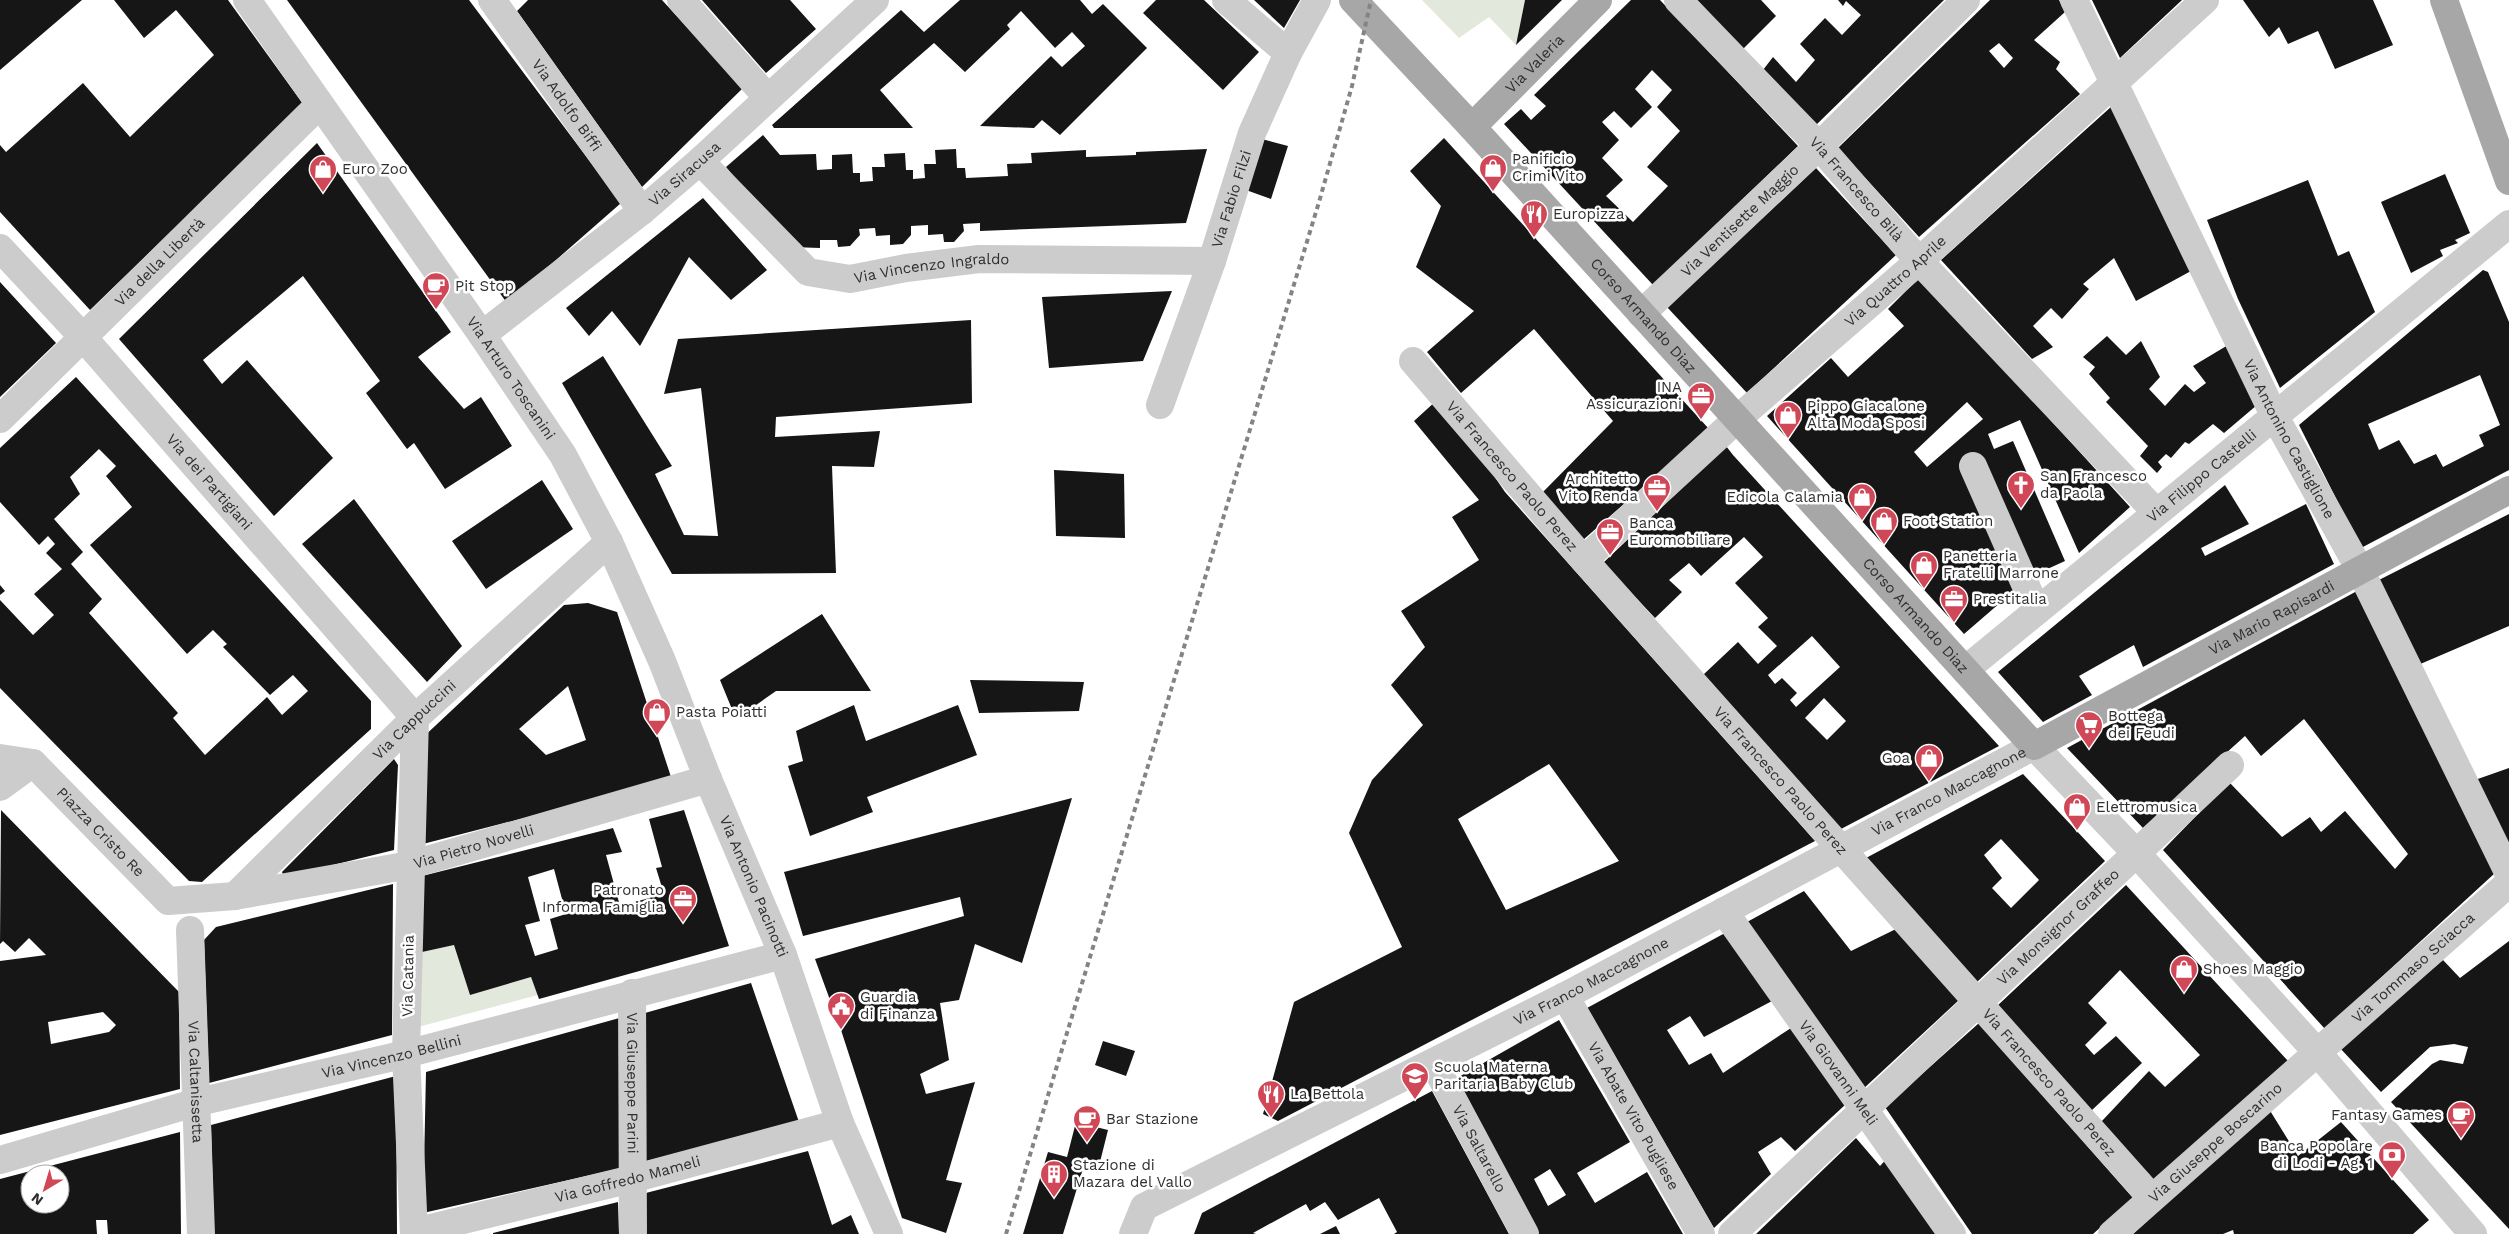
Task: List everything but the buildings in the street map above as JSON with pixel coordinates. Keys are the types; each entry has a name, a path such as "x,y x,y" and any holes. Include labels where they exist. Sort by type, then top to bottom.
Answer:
{"main road":[{"name":"Corso Armando Diaz","path":"1353,0 1472,127 2034,746"},
{"name":"Via Valeria","path":"1472,127 1598,0"},
{"path":"2444,0 2509,181"},
{"name":"Via Mario Rapisardi","path":"2034,746 2509,490"}],"street":[{"name":"Via Arturo Toscanini","path":"247,0 482,335 563,455 609,542"},
{"name":"Via Adolfo Biffi","path":"492,0 642,211"},
{"path":"681,0 766,98"},
{"name":"Via Siracusa","path":"482,335 642,211 700,161 766,98 875,0"},
{"path":"1226,0 1288,53"},
{"name":"Via Fabio Filzi","path":"1160,405 1212,261 1252,132 1288,53 1317,0"},
{"name":"Via Francesco Bilà","path":"1678,0 1819,146 1919,261 2156,512"},
{"name":"Via Ventisette Maggio","path":"1641,314 1819,146 1966,0"},
{"name":"Via Antonino Castiglione","path":"2074,0 2274,415 2360,570 2509,874"},
{"name":"Via Quattro Aprile","path":"1584,560 1736,420 1919,261 2205,0"},
{"name":"Via della Libertà","path":"0,419 82,336 319,105"},
{"name":"Via Vincenzo Ingraldo","path":"700,161 808,272 850,279 906,268 978,259 1212,261"},
{"name":"Via Filippo Castelli","path":"1965,670 2509,224"},
{"name":"Via dei Partigiani","path":"0,248 82,336 415,718"},
{"name":"Via Francesco Paolo Perez","path":"1413,361 1584,560 1841,850 1980,1002 2151,1197"},
{"path":"1973,466 2037,611"},
{"name":"Via Cappuccini","path":"229,897 415,718 609,542"},
{"name":"Via Antonio Pacinotti","path":"609,542 662,661 708,779 784,955 840,1123 889,1234"},
{"name":"Via Catania","path":"414,1233 406,1054 415,718"},
{"name":"Via Franco Maccagnone","path":"1133,1234 1144,1207 1434,1064 1566,996 2034,746"},
{"name":"Corso Armando Diaz","path":"2034,746 2137,854 2317,1052 2473,1234"},
{"path":"0,758 33,763"},
{"path":"0,787 33,763"},
{"name":"Piazza Cristo Re","path":"33,763 168,902 190,930"},
{"name":"Via Monsignor Graffeo","path":"1732,1234 2230,765"},
{"name":"Via Pietro Novelli","path":"229,897 410,865 708,779"},
{"name":"Via Tommaso Sciacca","path":"2317,1052 2509,883"},
{"path":"168,902 229,897"},
{"path":"190,930 229,897"},
{"name":"Via Giovanni Meli","path":"1724,910 1952,1234"},
{"name":"Via Caltanissetta","path":"190,930 194,1103 201,1234"},
{"name":"Via Vincenzo Bellini","path":"0,1160 194,1103 406,1054 632,993 784,955"},
{"name":"Via Giuseppe Parini","path":"632,993 633,1234"},
{"name":"Via Abate Vito Pugliese","path":"1566,996 1701,1234"},
{"name":"Via Giuseppe Boscarino","path":"2112,1234 2151,1197 2317,1052"},
{"name":"Via Saltarello","path":"1434,1064 1525,1234"},
{"name":"Via Goffredo Mameli","path":"414,1233 632,1179 840,1123"}],"shaded area":[{"path":"1422,0 1525,0 1516,45 1489,17 1459,38"},
{"path":"454,945 470,995 531,977 538,995 418,1027 422,952"}],"railway":[{"path":"1006,1234 1319,202 1352,86 1371,0"}],"place":[{"name":"Panificio Crimi Vito","path":"1493,192"},
{"name":"Euro Zoo","path":"323,193"},
{"name":"Europizza","path":"1534,238"},
{"name":"Pit Stop","path":"436,310"},
{"name":"INA Assicurazioni","path":"1701,420"},
{"name":"Pippo Giacalone Alta Moda Sposi","path":"1788,439"},
{"name":"San Francesco da Paola","path":"2021,509"},
{"name":"Architetto Vito Renda","path":"1657,512"},
{"name":"Edicola Calamia","path":"1862,521"},
{"name":"Foot Station","path":"1884,545"},
{"name":"Banca Euromobiliare","path":"1610,556"},
{"name":"Panetteria Fratelli Marrone","path":"1924,589"},
{"name":"Prestitalia","path":"1954,623"},
{"name":"Pasta Poiatti","path":"657,736"},
{"name":"Bottega dei Feudi","path":"2089,749"},
{"name":"Goa","path":"1929,782"},
{"name":"Elettromusica","path":"2077,831"},
{"name":"Patronato Informa Famiglia","path":"683,923"},
{"name":"Shoes Maggio","path":"2184,993"},
{"name":"Guardia di Finanza","path":"841,1030"},
{"name":"Scuola Materna Paritaria Baby Club","path":"1415,1100"},
{"name":"La Bettola","path":"1271,1118"},
{"name":"Fantasy Games","path":"2461,1139"},
{"name":"Bar Stazione","path":"1087,1143"},
{"name":"Banca Popolare di Lodi - Ag. 1","path":"2392,1179"},
{"name":"Stazione di Mazara del Vallo","path":"1054,1198"}]}
